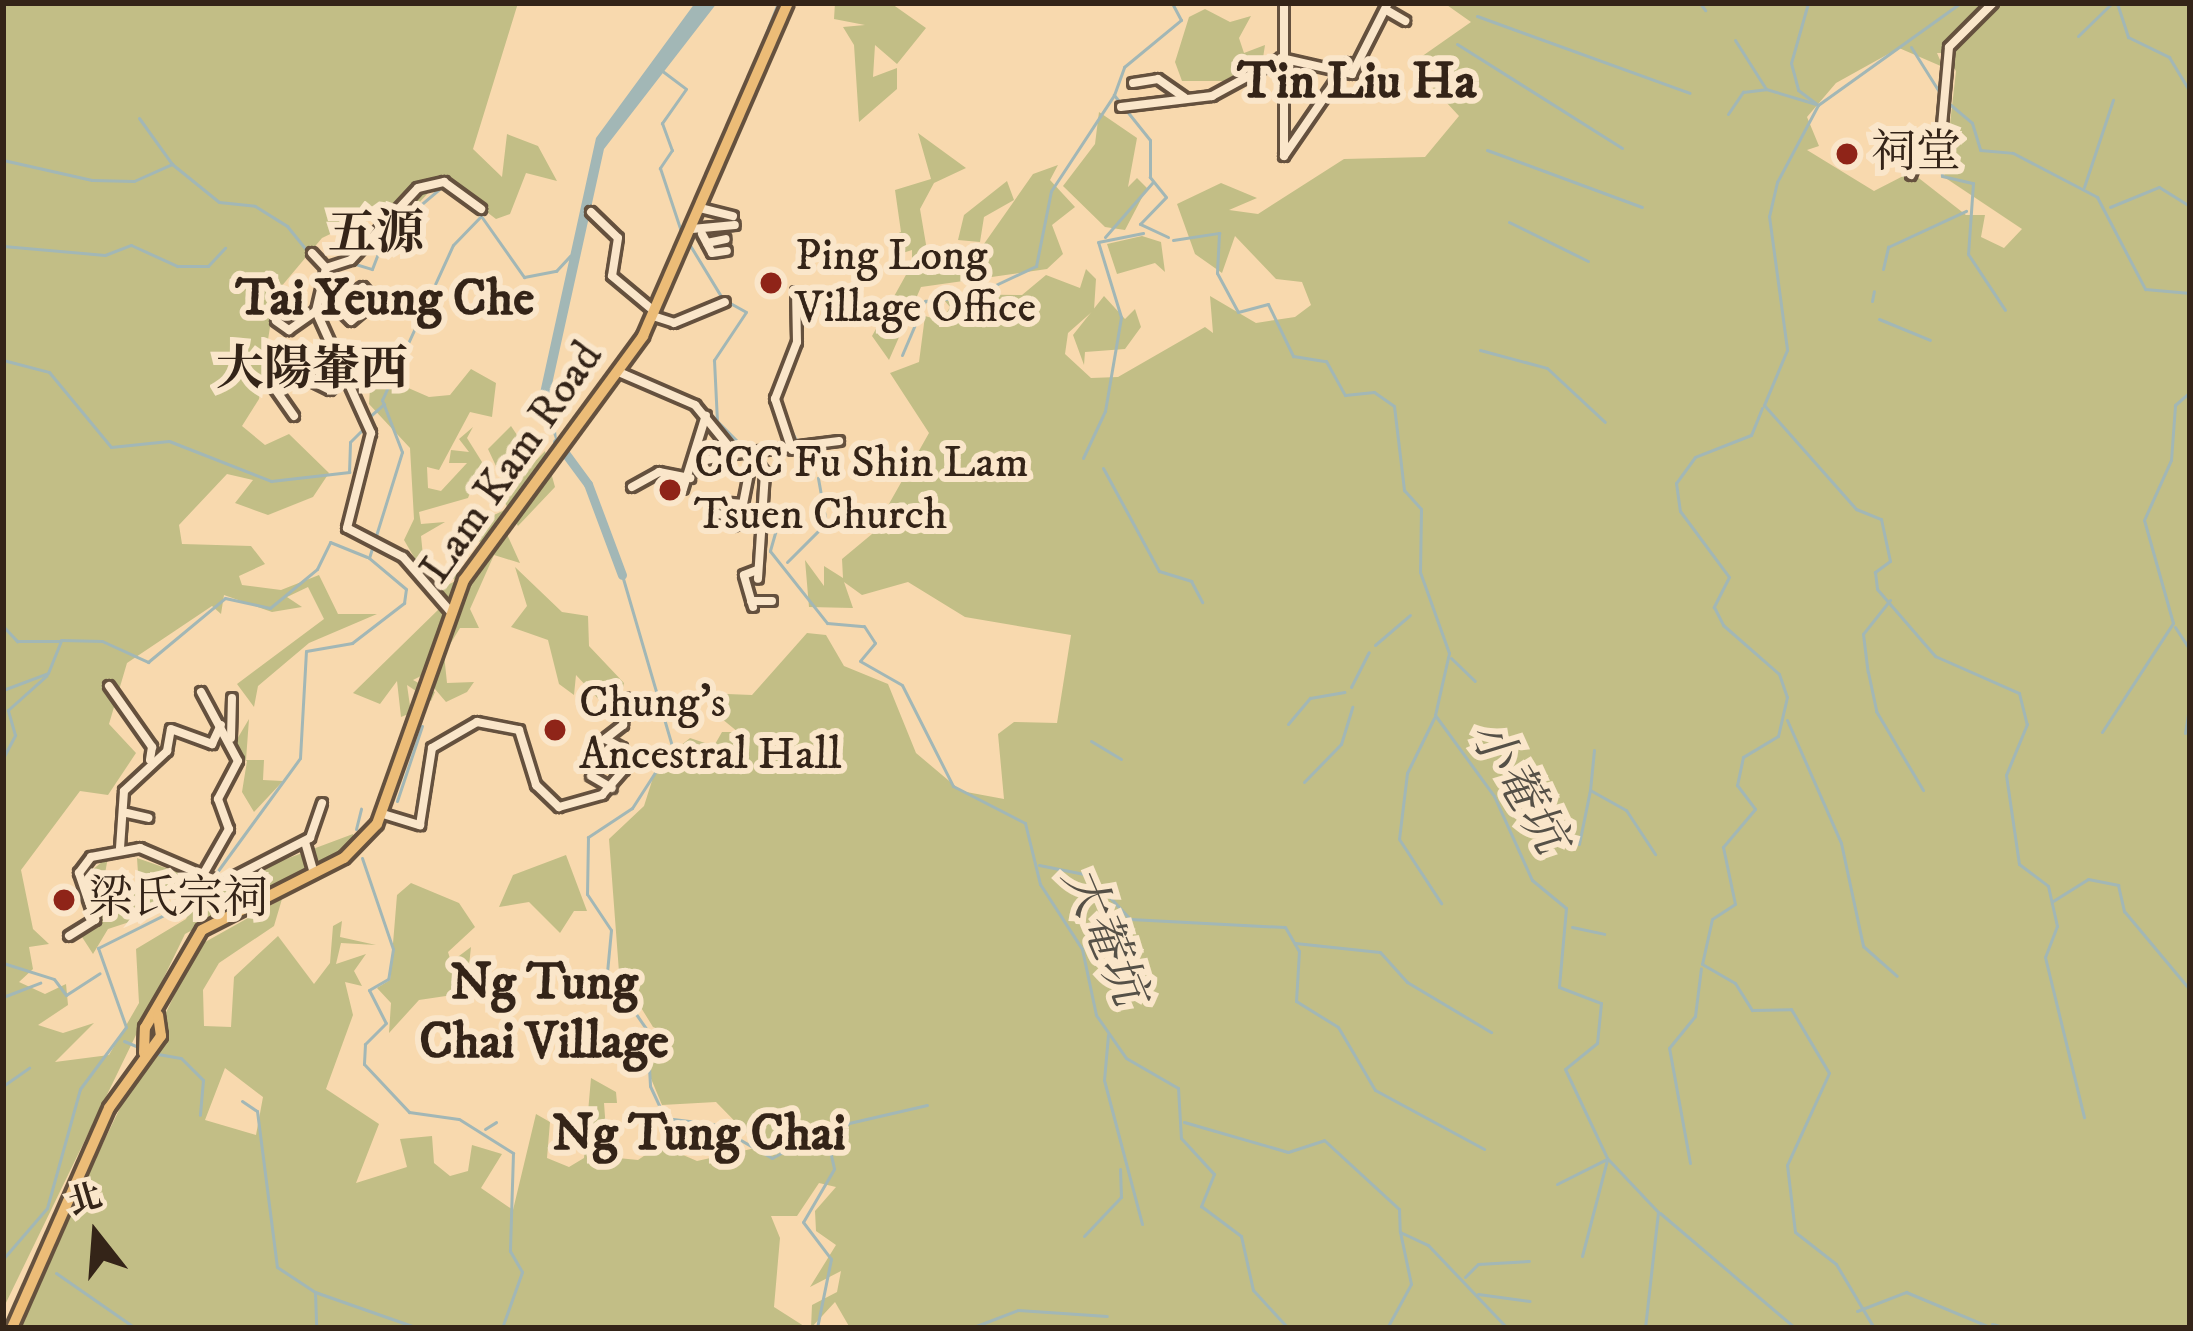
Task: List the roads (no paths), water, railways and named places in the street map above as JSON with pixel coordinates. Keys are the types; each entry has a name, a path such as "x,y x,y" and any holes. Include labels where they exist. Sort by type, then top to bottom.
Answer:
{"main road":[{"name":"Lam Kam Road","path":"12,1328 202,930 358,848 383,814 451,612 621,373 654,314 695,237 700,208 788,3"}],"street":[{"path":"1284,3 1279,137 1284,156 1348,63"},
{"path":"1911,176 1918,160 1940,148 1949,46 1993,3"},
{"path":"1281,58 1337,76 1361,67 1388,7 1406,21"},
{"path":"1121,106 1233,89 1281,58"},
{"path":"1133,83 1158,79 1184,97"},
{"path":"1894,156 1918,160"},
{"path":"326,268 352,259 418,188 444,182 481,209"},
{"path":"695,237 734,221 700,208"},
{"path":"591,212 618,238 611,276 654,314 674,323 724,302"},
{"path":"695,237 726,238"},
{"path":"695,237 727,251"},
{"path":"311,253 326,268"},
{"path":"326,268 317,312 371,445 347,528 386,545 451,612"},
{"path":"276,321 289,330 363,287 374,298 353,321 334,305"},
{"path":"793,451 775,399 796,342 796,292"},
{"path":"294,416 275,389 292,371 330,390 344,373"},
{"path":"621,373 706,415 735,454"},
{"path":"683,489 697,462 694,426 706,415"},
{"path":"697,462 735,454 759,459 839,441"},
{"path":"721,502 743,503 759,459"},
{"path":"759,459 765,473 756,516 758,574 744,575 752,604 772,601"},
{"path":"632,487 658,472 690,478"},
{"path":"718,514 746,522"},
{"path":"733,526 756,516"},
{"path":"109,686 152,747 149,761"},
{"path":"201,692 231,740 238,763 218,799 229,829 210,876"},
{"path":"231,740 232,698"},
{"path":"614,788 623,751 606,735 623,725 626,698"},
{"path":"383,814 418,826 435,743 495,721 528,745 540,791 575,806 614,788"},
{"path":"120,848 127,813 124,791 175,727 204,744 221,725"},
{"path":"591,776 614,788"},
{"path":"314,873 305,842 322,803"},
{"path":"127,813 148,818"},
{"path":"69,936 95,920 81,866 120,848 210,876 305,842"}],"waterway":[{"path":"763,41 778,3"},
{"path":"1168,237 1140,224 1166,197 1150,177 1150,140 1114,95 1124,67 1181,20 1172,3"},
{"path":"1700,3 1705,10"},
{"path":"1808,3 1791,63 1798,90 1818,105"},
{"path":"2078,36 2112,3"},
{"path":"2117,3 2128,37 2169,57 2190,92"},
{"path":"1959,4 1818,105 1777,182 1769,216 1787,350 1764,405 1856,509 1881,519 1890,561 1875,572 1877,589 1935,656 2019,693 2027,724 2006,775 2019,864 2048,886 2057,926 2045,957 2084,1117"},
{"path":"1477,16 1690,93"},
{"path":"1735,40 1766,89"},
{"path":"1457,44 1622,148"},
{"path":"1911,47 1940,93"},
{"path":"661,70 686,89 662,123 672,150 660,168 682,234"},
{"path":"1728,114 1743,92 1766,89 1816,104"},
{"path":"902,355 925,301 972,296 1036,266 1051,191 1114,95"},
{"path":"2084,187 2113,100"},
{"path":"1946,101 1972,123 1980,150 2013,153 2097,197 2145,289 2190,293"},
{"path":"139,118 172,164"},
{"path":"1487,150 1642,207"},
{"path":"1941,150 1942,176 1973,183 1968,254 2005,310"},
{"path":"3,160 92,180 134,181 172,164 219,202 255,206 287,226 309,253"},
{"path":"1105,237 1152,183"},
{"path":"352,263 372,269 385,235 443,186"},
{"path":"2110,207 2159,187 2190,206"},
{"path":"1883,269 1888,247 1966,211"},
{"path":"3,1259 47,1208 80,1089 126,1027 98,948 198,898 300,758 306,651 352,643 404,603 406,589 369,558 402,452 382,400 453,245 481,216 524,277 556,271 570,256"},
{"path":"1509,222 1588,261"},
{"path":"1083,458 1105,411 1121,317 1098,242 1143,233"},
{"name":"小菴坑","path":"1173,240 1219,233 1217,273 1238,312 1268,304 1293,356 1326,361 1345,395 1374,392 1394,406 1404,490 1421,509 1420,572 1449,653 1435,715 1494,796 1532,880 1566,908 1559,987 1601,1003 1597,1043 1565,1069 1607,1158 1658,1212 1645,1328"},
{"path":"688,242 722,298"},
{"path":"3,246 105,255 131,245 177,266 208,266 225,248"},
{"path":"1872,301 1874,291"},
{"path":"730,303 746,312 714,360 717,421 746,450"},
{"path":"1879,319 1930,340"},
{"path":"791,368 801,331"},
{"path":"1480,350 1547,368 1605,422"},
{"path":"3,360 49,372 111,447 169,441 271,481 349,472 350,442 366,426"},
{"path":"2102,732 2173,623 2144,520 2171,460 2175,405 2190,392"},
{"path":"369,417 384,404"},
{"path":"1762,408 1751,435 1695,457 1676,483 1680,511 1729,577 1714,607 1723,625 1779,674 1787,697 1778,736 1743,757 1737,785 1755,809 1723,847 1735,904 1712,919 1702,964 1735,983 1752,1010 1791,1009 1829,1073 1787,1165 1795,1232 1836,1264 1874,1328"},
{"path":"787,423 797,442"},
{"path":"557,442 588,484 622,575"},
{"path":"761,454 767,472"},
{"path":"1103,468 1159,571 1191,581 1202,602"},
{"path":"787,562 826,523 818,478"},
{"path":"765,511 777,526 770,551 827,623 864,626 875,643 860,661 902,685 953,786 1025,823 1040,884 1082,949 1096,1015 1126,1058 1178,1088 1181,1138 1214,1174 1201,1206 1241,1236 1253,1290 1288,1328"},
{"path":"3,690 48,673 61,640 102,641 148,662 225,598 270,608 317,569 330,542 367,557"},
{"path":"622,575 672,746 632,808 588,837 587,894 611,930 607,972 647,1030 650,1086 665,1118 713,1124 772,1158 810,1137 830,1151 834,1169 803,1222 831,1259 817,1328"},
{"path":"1890,600 1863,634 1868,672 1876,711 1923,790"},
{"path":"1375,645 1410,615"},
{"path":"3,626 17,641 59,641"},
{"path":"2175,627 2190,650"},
{"path":"1351,687 1369,652"},
{"path":"1451,658 1475,681"},
{"path":"3,758 15,735 8,710 47,675"},
{"path":"1288,724 1310,698 1344,692"},
{"path":"2185,733 2190,702"},
{"path":"1304,782 1341,744 1352,707"},
{"path":"1434,718 1407,773 1399,839 1441,903"},
{"path":"1787,720 1841,843 1863,946 1897,976"},
{"path":"397,801 422,726"},
{"path":"1091,741 1121,759"},
{"path":"1594,750 1590,790 1626,810 1655,854"},
{"path":"1579,844 1590,790"},
{"path":"356,829 361,809"},
{"path":"362,858 393,949 388,979 369,990 386,1023 365,1044 364,1064 409,1112 459,1119 513,1153 510,1251 522,1272 502,1328"},
{"path":"1039,865 1089,875 1130,919 1285,927 1299,951 1296,1001 1338,1027 1375,1090 1484,1149"},
{"path":"2053,901 2088,879 2118,885 2124,911 2190,990"},
{"path":"1572,927 1604,934"},
{"path":"1295,943 1380,952 1407,982 1491,1032"},
{"path":"3,963 54,979 66,995 100,973"},
{"path":"1690,1163 1669,1048 1695,1016 1701,968"},
{"path":"3,997 40,983"},
{"path":"1108,1035 1104,1080 1142,1224"},
{"path":"124,1041 143,1049"},
{"path":"152,1053 181,1058 203,1080 200,1115"},
{"path":"3,1086 29,1068"},
{"path":"242,1101 257,1111 277,1267 315,1292 316,1328"},
{"path":"826,1145 849,1123 927,1105"},
{"path":"485,1129 496,1122"},
{"name":"大菴坑","path":"1184,1122 1288,1152 1324,1140 1399,1209 1400,1232 1428,1245 1507,1328"},
{"path":"1557,1184 1607,1159"},
{"path":"1582,1256 1607,1160"},
{"path":"1084,1236 1121,1197 1120,1169"},
{"path":"1660,1213 1795,1328"},
{"path":"1387,1328 1411,1284 1400,1232"},
{"path":"1465,1277 1478,1264 1529,1261"},
{"path":"56,1273 135,1328"},
{"path":"315,1292 418,1328"},
{"path":"1857,1311 1906,1292 1992,1328"},
{"path":"1478,1294 1530,1301"},
{"path":"971,1328 1018,1310 1107,1316"},
{"path":"1992,1324 2007,1328"},
{"path":"733,1328 780,1328"}],"place":[{"name":"祠堂","path":"1847,154"},
{"name":"Ping Long Village Office","path":"771,283"},
{"name":"CCC Fu Shin Lam Tsuen Church","path":"670,490"},
{"name":"Chung's Ancestral Hall","path":"555,730"},
{"name":"梁氏宗祠","path":"64,900"}],"district":[{"name":"Tin Liu Ha","path":"1357,82"},
{"name":"五源","path":"376,235"},
{"name":"Tai Yeung Che","path":"385,299"},
{"name":"大陽輋西","path":"312,371"},
{"name":"Ng Tung Chai Village","path":"544,1013"},
{"name":"Ng Tung Chai","path":"699,1134"}]}
